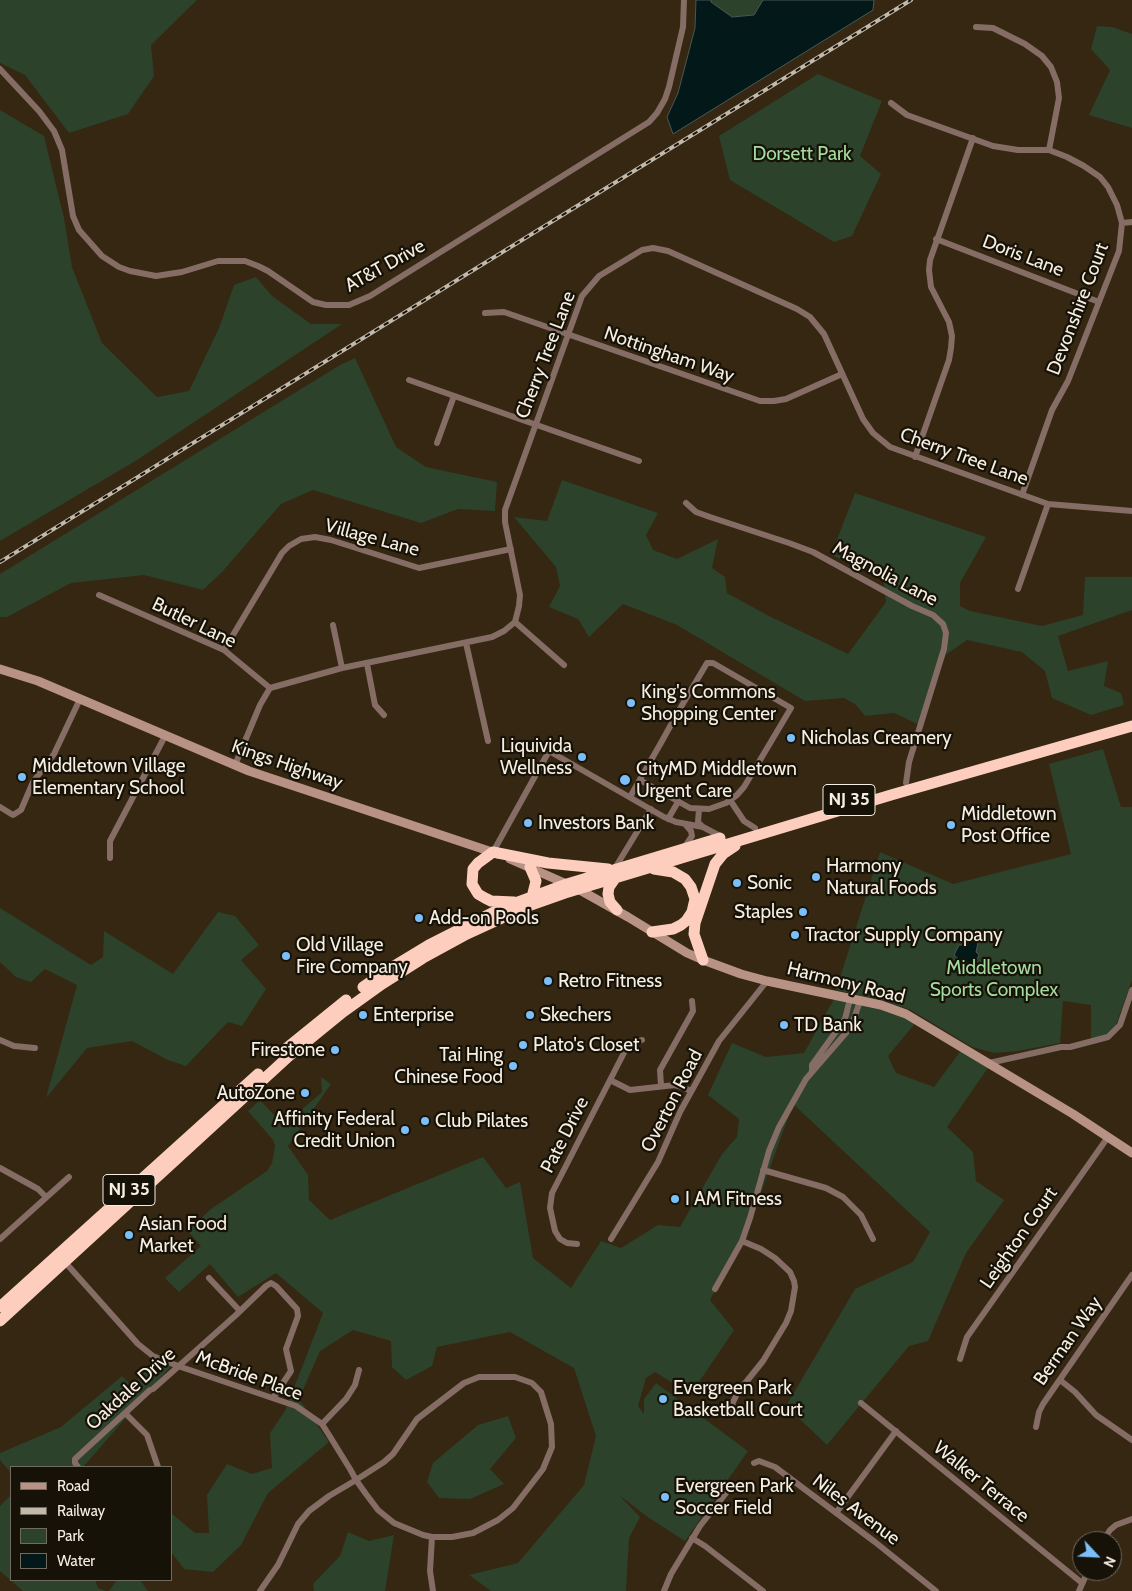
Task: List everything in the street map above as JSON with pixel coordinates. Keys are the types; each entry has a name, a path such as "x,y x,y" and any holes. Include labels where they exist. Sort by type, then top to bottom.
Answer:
{"highway":[{"name":"NJ 35","path":"0,1307 252,1079 331,1011 386,971 423,948 472,922 532,897 615,873 683,849 1132,718"},
{"name":"NJ 35","path":"615,873 644,869 1132,726"},
{"path":"703,960 697,946 694,928 712,870 723,854 748,838"},
{"path":"518,902 491,901 475,889 472,879 474,869 478,863 493,852 548,863 615,873 608,894 610,902 617,910"},
{"path":"530,867 536,881 532,897"},
{"path":"644,869 666,870 681,876 691,887 695,899 692,912 681,925 652,932"},
{"name":"NJ 35","path":"0,1321 289,1056 363,997 423,958 467,934 572,886"}],"street":[{"name":"AT&T Drive","path":"0,69 48,121 54,131 62,150 73,216 79,230 102,256 130,271 156,276 182,272 218,261 245,261 263,268 313,302 326,305 349,305 370,296 649,122 665,99 669,87 683,27 684,0"},
{"path":"976,27 993,28 1025,44 1042,56 1051,67 1057,82 1059,98 1049,150"},
{"path":"0,75 10,80"},
{"name":"Devonshire Court","path":"891,103 907,115 973,138 1007,148 1049,150 1084,166 1100,177 1114,197 1122,223 1119,250 1068,381 1052,410 1022,495"},
{"path":"915,457 952,348 949,322 934,295 929,280 930,260 973,138"},
{"path":"1122,223 1132,222"},
{"name":"Doris Lane","path":"936,239 1099,302"},
{"name":"Cherry Tree Lane","path":"514,622 520,595 504,510 578,303 591,284 605,272 636,253 647,249 658,248 668,251 803,312 810,317 821,330 863,419 873,433 890,447 1048,504 1132,511"},
{"name":"Nottingham Way","path":"485,313 504,312 760,401 774,402 786,399 842,374"},
{"path":"409,380 640,461"},
{"path":"437,443 454,396"},
{"name":"Magnolia Lane","path":"686,503 696,512 812,552 912,606 933,615 943,624 946,633 944,649 908,762 906,784"},
{"path":"1018,589 1048,504"},
{"name":"Village Lane","path":"224,650 282,553 301,539 315,537 331,540 419,568 511,549"},
{"name":"Butler Lane","path":"99,595 224,650 270,688"},
{"path":"235,765 260,705 270,688 342,668 466,643 499,634 514,622 564,665"},
{"path":"333,625 342,668"},
{"path":"466,643 488,741"},
{"path":"630,797 706,664 711,662 792,708 744,787 730,800 714,807 699,810 678,802 640,780"},
{"path":"367,664 375,705 384,715"},
{"name":"Kings Highway","path":"0,669 38,681 235,765 493,852 572,886"},
{"path":"0,807 13,815 21,810 33,782 54,754 80,700"},
{"path":"110,858 110,841 165,736"},
{"path":"493,852 549,751 668,818 702,827"},
{"path":"730,800 744,821 755,828"},
{"path":"668,818 678,802"},
{"path":"615,873 651,809"},
{"path":"699,810 698,822 702,827 715,835 724,837"},
{"path":"683,849 692,836 691,831 685,824"},
{"name":"Harmony Road","path":"572,886 617,910 687,953 703,960 767,981 881,1005 906,1014 1072,1114 1132,1153"},
{"name":"Overton Road","path":"611,1239 658,1162 680,1112 719,1041 767,981"},
{"path":"988,1063 1061,1047 1070,1047 1108,1037 1120,1024 1132,990"},
{"path":"812,1072 812,1065 843,1024 850,999"},
{"path":"661,1086 660,1070 693,1011 692,1001"},
{"path":"715,1289 742,1241 762,1170 779,1127 806,1079 851,1027 860,1001"},
{"path":"0,1040 14,1046 35,1048"},
{"name":"Pate Drive","path":"577,1244 567,1243 555,1231 550,1208 552,1193 628,1045 642,1040"},
{"path":"610,1080 630,1090 661,1086 682,1087 691,1092"},
{"name":"Leighton Court","path":"960,1359 967,1337 1108,1137"},
{"path":"0,1168 38,1189 46,1197"},
{"path":"762,1170 826,1188 843,1197 861,1215 873,1239"},
{"path":"0,1239 69,1177"},
{"path":"731,1412 738,1392 763,1361 786,1323 791,1311 795,1287 790,1272 775,1258 761,1249 742,1241"},
{"name":"McBride Place","path":"64,1261 138,1344 154,1356 303,1410 322,1424 370,1501 386,1517 404,1528 432,1537"},
{"name":"Berman Way","path":"1036,1427 1041,1408 1132,1275"},
{"path":"209,1278 238,1313"},
{"name":"Oakdale Drive","path":"77,1466 75,1459 266,1286 271,1284 276,1286 297,1308 298,1316 286,1349 291,1371 273,1398"},
{"path":"322,1424 346,1400 356,1385 360,1370"},
{"path":"260,1591 278,1565 303,1518 318,1503 390,1458 417,1419 470,1380 483,1376 515,1377 532,1383 541,1392 552,1428 552,1447 543,1469 513,1508 498,1520 472,1533 452,1537 432,1537 430,1571 433,1591"},
{"path":"1060,1380 1096,1415 1132,1440"},
{"name":"Walker Terrace","path":"861,1403 1082,1583"},
{"path":"125,1413 146,1435 158,1466"},
{"path":"836,1513 896,1431"},
{"name":"Niles Avenue","path":"754,1463 759,1462 775,1468 936,1591"},
{"path":"664,1591 692,1538 730,1488"},
{"path":"1109,1531 1116,1525 1132,1519"},
{"path":"692,1538 763,1591"},
{"path":"1079,1591 1082,1583"}],"green space":[{"path":"0,0 197,0 151,45 154,76 128,114 69,133 25,75 0,63"},
{"path":"711,0 763,0 754,15 732,17 711,2"},
{"path":"1097,26 1112,27 1132,34 1132,128 1089,115 1110,70 1091,49"},
{"name":"Dorsett Park","path":"818,74 882,101 860,156 881,174 852,236 834,242 730,180 719,136"},
{"path":"0,110 44,136 64,218 72,267 102,343 157,397 189,391 219,328 234,285 256,277 272,296 311,324 342,324 137,460 0,541"},
{"path":"355,358 396,447 426,467 497,482 495,511 458,509 421,523 313,490 281,504 222,572 203,590 144,575 71,583 7,617 0,617 0,574 340,365"},
{"path":"562,480 658,513 646,535 653,550 677,559 718,539 712,568 725,577 727,593 767,615 848,654 886,602 883,577 831,555 855,493 986,537 960,583 960,606 970,611 1042,626 1083,615 1085,577 1132,577 1132,610 1058,636 1068,671 1108,661 1104,686 1121,693 1124,705 1091,715 1052,698 1045,671 1022,652 967,640 944,656 920,725 894,713 865,716 856,705 844,698 805,701 677,625 623,604 589,637 578,619 549,607 560,586 556,567 514,517 547,521"},
{"name":"Middletown Sports Complex","path":"1103,749 1121,807 1132,807 1132,980 1112,1036 1091,1043 1091,1005 1063,1001 1060,1043 1018,1051 994,1053 972,1047 911,1010 882,1000 836,990 880,852 953,884 1071,854 1049,764"},
{"path":"0,908 91,965 103,957 104,931 173,974 218,912 235,916 259,945 241,960 266,989 242,1026 228,1022 186,1066 168,1060 132,1041 87,1048 46,1098 77,985 45,969 31,982 16,977 0,962"},
{"path":"835,997 904,1014 917,1021 888,1056 896,1073 934,1087 962,1049 990,1065 947,1127 973,1152 976,1181 1004,1200 966,1253 928,1341 909,1346 827,1445 786,1406 855,1289 913,1262 930,1232 793,1104 745,1237 710,1300 734,1330 691,1394 655,1372 646,1378 638,1406 644,1414 644,1399 656,1383 748,1451 685,1541 649,1518 619,1495 640,1517 629,1538 626,1591 491,1591 469,1575 518,1563 584,1485 596,1436 574,1368 510,1332 437,1347 432,1366 406,1380 392,1367 391,1341 353,1330 320,1351 299,1399 329,1442 268,1493 241,1545 213,1572 184,1569 172,1553 172,1514 195,1533 209,1533 207,1495 227,1464 252,1474 272,1468 270,1433 285,1411 323,1313 276,1273 238,1297 210,1264 179,1292 165,1278 201,1246 185,1228 190,1224 195,1224 211,1209 267,1171 272,1163 275,1146 273,1140 248,1111 260,1100 274,1115 293,1117 322,1092 321,1077 331,1084 288,1146 308,1175 309,1200 330,1220 483,1157 506,1188 520,1182 533,1258 571,1288 601,1241 621,1248 658,1225 680,1227 722,1154 737,1137 739,1119 708,1095 732,1043 766,1057 804,1053"},
{"path":"154,1360 171,1366 84,1466 10,1466 10,1472 0,1460 0,1453 61,1427 122,1376 132,1386"},
{"path":"508,1416 516,1438 490,1469 504,1484 470,1499 439,1498 427,1482 433,1463 478,1425"},
{"path":"10,1496 10,1580 0,1571 0,1506"},
{"path":"348,1532 369,1541 394,1535 385,1591 314,1591 313,1584 340,1556"},
{"path":"12,1581 95,1581 98,1588 106,1591 23,1591"},
{"path":"116,1581 141,1581 148,1591 109,1591"}],"water":[{"path":"696,0 711,0 711,2 732,17 754,15 763,0 874,0 873,10 673,134 667,117 678,93 695,28"},
{"path":"968,938 978,943 976,952 979,955 974,965 962,962 954,955 959,945 963,945"}],"railway":[{"path":"0,562 911,0"}],"place":[{"name":"King's Commons Shopping Center","path":"631,703"},
{"name":"Nicholas Creamery","path":"791,738"},
{"name":"Liquivida Wellness","path":"582,757"},
{"name":"Middletown Village Elementary School","path":"22,777"},
{"name":"CityMD Middletown Urgent Care","path":"625,780"},
{"name":"Investors Bank","path":"528,823"},
{"name":"Middletown Post Office","path":"951,825"},
{"name":"Harmony Natural Foods","path":"816,877"},
{"name":"Sonic","path":"737,883"},
{"name":"Staples","path":"803,912"},
{"name":"Add-on Pools","path":"419,918"},
{"name":"Tractor Supply Company","path":"795,935"},
{"name":"Old Village Fire Company","path":"286,956"},
{"name":"Retro Fitness","path":"548,981"},
{"name":"Enterprise","path":"363,1015"},
{"name":"Skechers","path":"530,1015"},
{"name":"TD Bank","path":"784,1025"},
{"name":"Plato's Closet","path":"523,1045"},
{"name":"Firestone","path":"335,1050"},
{"name":"Tai Hing Chinese Food","path":"513,1066"},
{"name":"AutoZone","path":"305,1093"},
{"name":"Club Pilates","path":"425,1121"},
{"name":"Affinity Federal Credit Union","path":"405,1130"},
{"name":"I AM Fitness","path":"675,1199"},
{"name":"Asian Food Market","path":"129,1235"},
{"name":"Evergreen Park Basketball Court","path":"663,1399"},
{"name":"Evergreen Park Soccer Field","path":"665,1497"}]}
